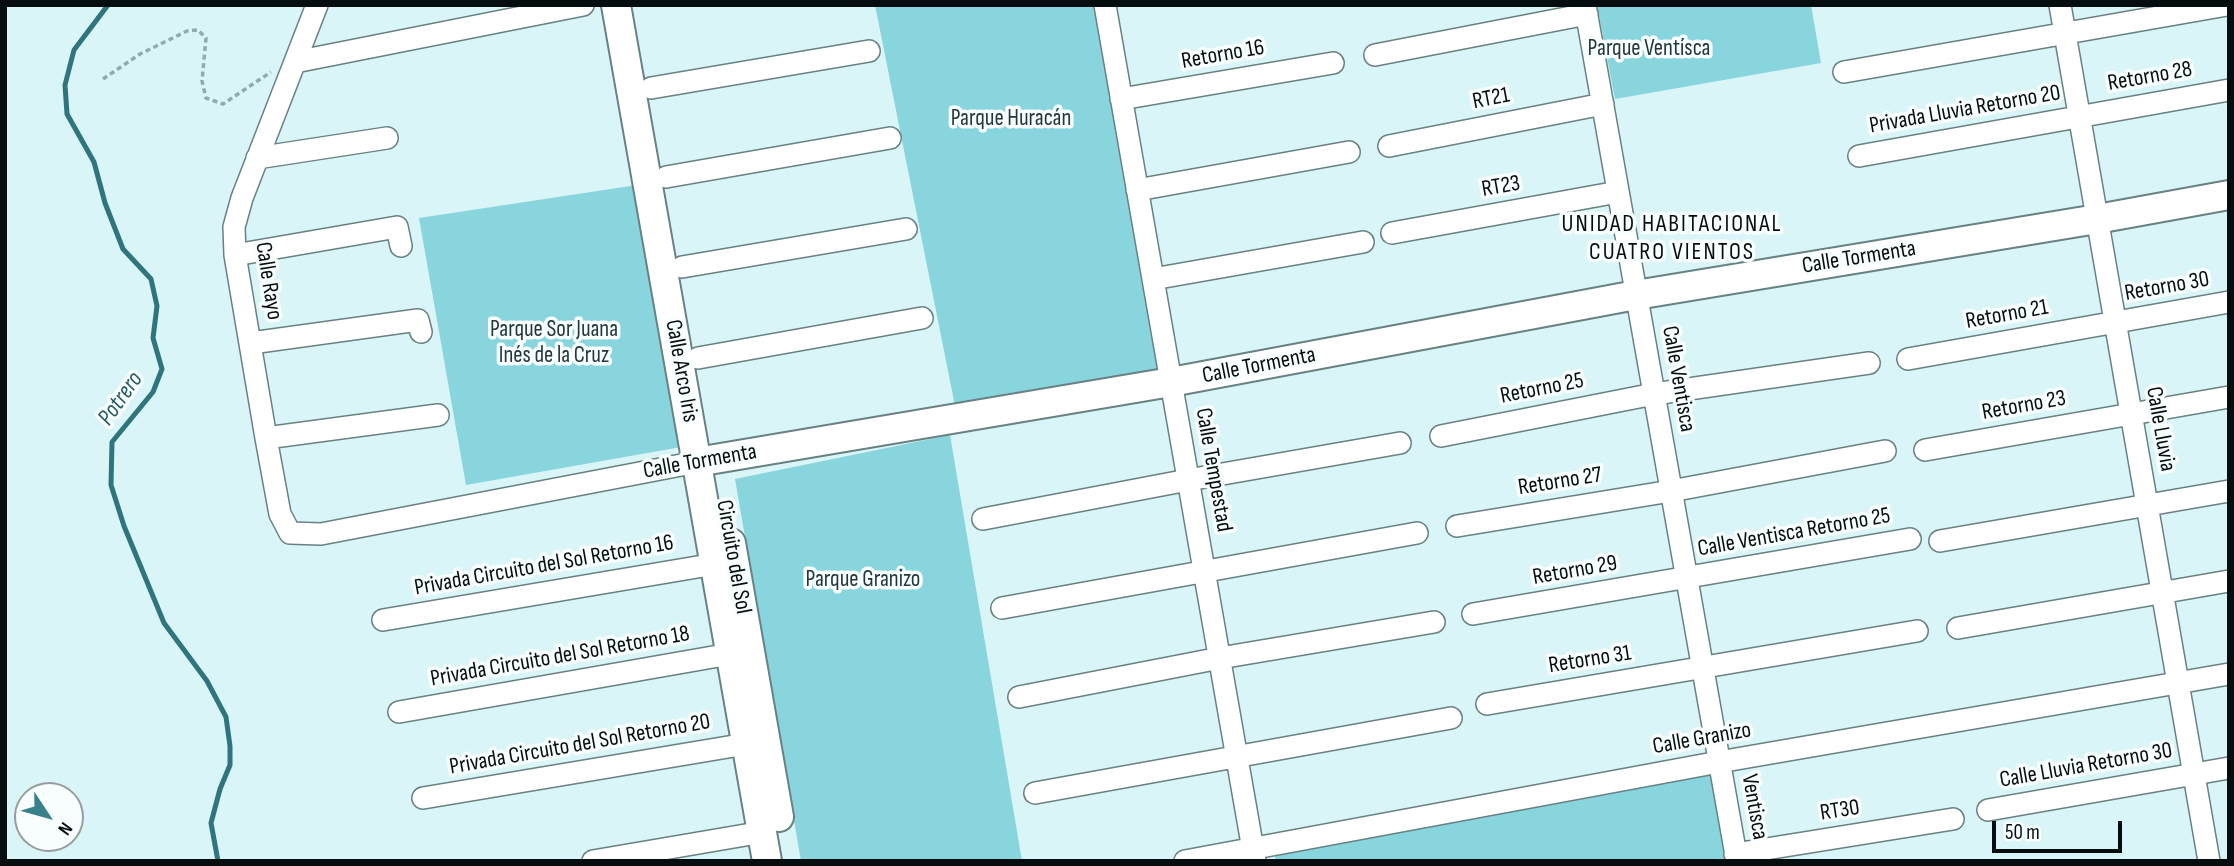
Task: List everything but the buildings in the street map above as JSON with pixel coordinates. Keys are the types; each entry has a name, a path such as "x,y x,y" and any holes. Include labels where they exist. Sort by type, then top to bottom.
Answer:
{"street":[{"name":"Calle Rayo","path":"289,533 280,514 266,438 235,255 234,227 242,198 317,5"},
{"path":"295,62 583,5"},
{"name":"Calle Arco Iris","path":"616,5 706,461 715,564 767,861"},
{"name":"Circuito del Sol","path":"636,5 698,358 706,461 787,861"},
{"name":"Calle Lluvia","path":"2060,5 2209,861"},
{"path":"1844,72 2227,5"},
{"name":"Calle Tempestad","path":"1112,6 1121,99 1253,855"},
{"path":"1375,55 1586,9"},
{"name":"Calle Ventisca","path":"1586,9 1719,762"},
{"path":"650,89 869,51"},
{"name":"Retorno 16","path":"1121,99 1333,63"},
{"name":"Retorno 28","path":"2079,116 2229,90"},
{"name":"RT21","path":"1389,146 1603,104"},
{"name":"Privada Lluvia Retorno 20","path":"1859,156 2079,116"},
{"path":"257,158 387,138"},
{"path":"666,177 890,138"},
{"path":"1138,190 1349,152"},
{"name":"RT23","path":"1392,233 1618,192"},
{"name":"Calle Tormenta","path":"289,533 321,534 706,461 1171,382 1636,295 2229,195"},
{"path":"235,255 397,226 401,246"},
{"path":"682,267 906,229"},
{"path":"1153,279 1363,242"},
{"name":"Retorno 30","path":"2115,323 2229,302"},
{"path":"698,358 922,318"},
{"path":"251,344 418,320 421,332"},
{"name":"Retorno 21","path":"1908,359 2115,323"},
{"name":"Retorno 25","path":"1441,436 1654,394 1868,363"},
{"name":"Retorno 23","path":"1925,450 2229,397"},
{"path":"266,438 438,415"},
{"path":"983,519 1400,443"},
{"name":"Retorno 27","path":"1457,526 1671,491 1885,451"},
{"path":"1940,541 2229,491"},
{"path":"1002,608 1417,533"},
{"name":"Calle Ventisca Retorno 25","path":"1686,578 1910,540"},
{"name":"Privada Circuito del Sol Retorno 16","path":"383,621 715,564"},
{"name":"Retorno 29","path":"1473,614 1686,578"},
{"path":"1958,628 2229,581"},
{"path":"1019,697 1220,658 1434,622"},
{"name":"Retorno 31","path":"1487,704 1917,631"},
{"name":"Privada Circuito del Sol Retorno 18","path":"399,712 730,654"},
{"name":"Calle Granizo","path":"1185,861 1253,855 1719,762 2229,674"},
{"path":"1035,793 1451,718"},
{"name":"Privada Circuito del Sol Retorno 20","path":"424,798 746,744"},
{"name":"Ventisca","path":"1719,762 1736,858"},
{"name":"Calle Lluvia Retorno 30","path":"1988,810 2229,768"},
{"name":"RT30","path":"1736,858 1952,819"},
{"path":"593,861 762,832"}],"path":[{"path":"103,79 140,54 187,31 198,30 206,38 201,81 206,98 223,104 270,72 284,70 295,62"}],"green space":[{"name":"Parque Huracán","path":"875,5 1105,5 1171,382 955,406"},
{"name":"Parque Ventísca","path":"1597,5 1811,5 1821,63 1615,99"},
{"name":"Parque Sor Juana Inés de la Cruz","path":"637,185 687,446 466,485 419,218"},
{"name":"Parque Granizo","path":"950,435 1022,861 801,861 735,479"},
{"path":"1714,770 1730,861 1276,861 1275,856"}],"waterway":[{"name":"Potrero","path":"108,5 74,50 65,85 67,114 94,162 105,203 123,249 151,279 157,306 153,338 162,369 153,392 112,442 111,485 124,526 164,623 207,681 226,717 230,765 211,823 218,861"}],"district":[{"name":"UNIDAD HABITACIONAL CUATRO VIENTOS","path":"1672,239"}]}
